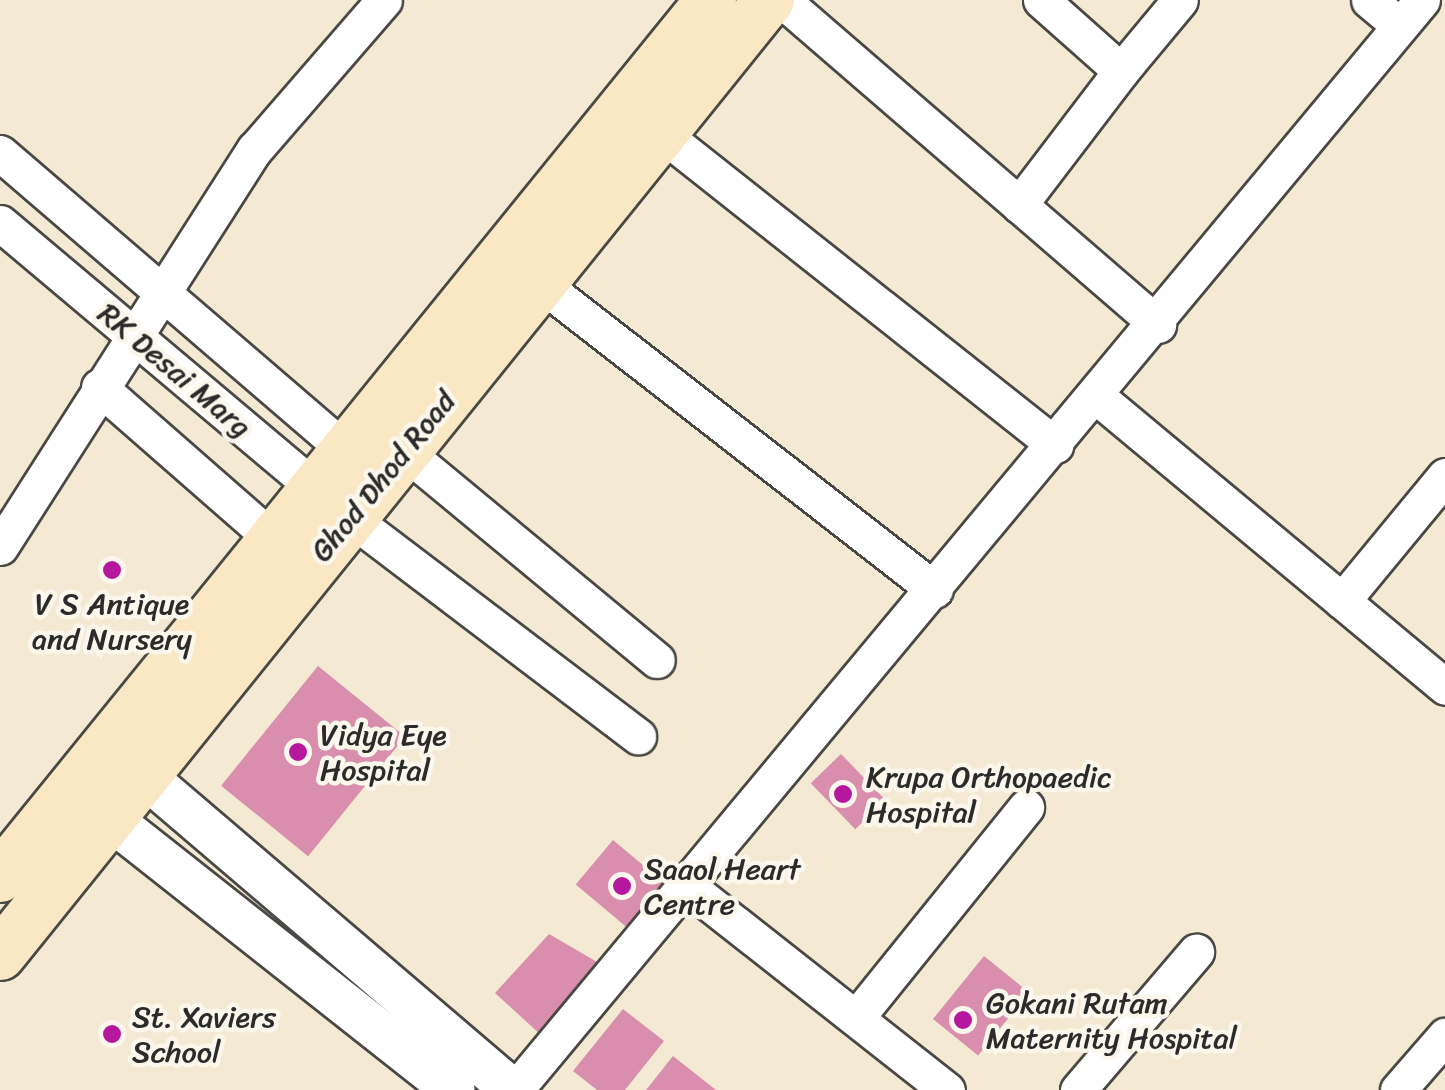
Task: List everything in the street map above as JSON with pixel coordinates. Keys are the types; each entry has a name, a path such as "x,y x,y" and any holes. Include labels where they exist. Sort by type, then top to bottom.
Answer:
{"main road":[{"path":"0,877 70,788 124,759 275,540 360,478 711,0"},
{"name":"Ghod Dhod Road","path":"0,955 109,818 124,759 360,478 540,283 769,0"}],"street":[{"path":"0,547 132,334 165,290 255,149 384,0"},
{"path":"782,0 1158,325"},
{"path":"1041,0 1121,70"},
{"path":"1019,205 1121,70 1180,0"},
{"path":"124,759 513,1090 690,888 1095,395 1158,325 1411,13 1369,0"},
{"path":"661,133 1055,445"},
{"path":"0,153 165,290 360,478 638,736"},
{"name":"RK Desai Marg","path":"0,223 132,334 360,478"},
{"path":"540,283 935,590"},
{"path":"99,387 275,540"},
{"path":"1095,395 1445,686"},
{"path":"1342,601 1445,476"},
{"path":"360,478 656,660"},
{"path":"70,788 81,818 109,818 453,1090"},
{"path":"856,1018 1026,806"},
{"path":"690,888 947,1090"},
{"path":"1078,1090 1196,952"},
{"path":"1398,1090 1445,1036"}],"building":[{"path":"318,666 405,736 308,856 221,786"},
{"path":"841,754 885,800 855,829 811,783"},
{"path":"613,840 670,888 632,932 576,884"},
{"path":"549,934 604,966 541,1035 495,993"},
{"path":"984,956 1029,993 978,1055 933,1019"},
{"path":"623,1009 664,1041 625,1090 597,1090 573,1071"},
{"path":"673,1056 716,1090 646,1090"}],"place":[{"name":"V S Antique and Nursery","path":"112,570"},
{"name":"Vidya Eye Hospital","path":"298,752"},
{"name":"Krupa Orthopaedic Hospital","path":"843,794"},
{"name":"Saaol Heart Centre","path":"622,886"},
{"name":"Gokani Rutam Maternity Hospital","path":"963,1020"},
{"name":"St. Xaviers School","path":"112,1034"}]}
